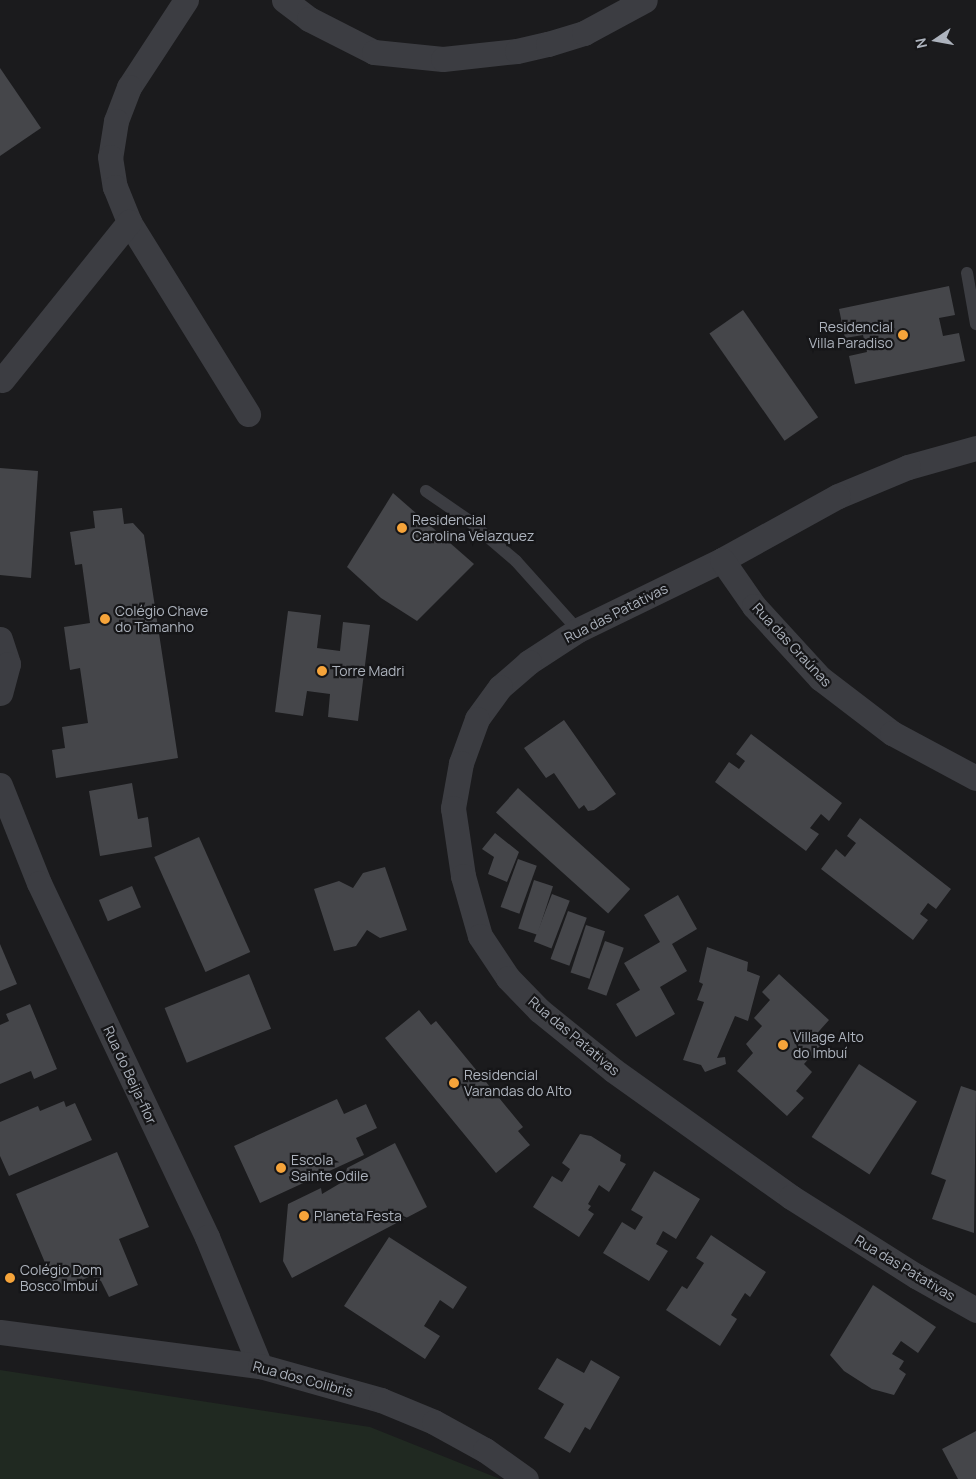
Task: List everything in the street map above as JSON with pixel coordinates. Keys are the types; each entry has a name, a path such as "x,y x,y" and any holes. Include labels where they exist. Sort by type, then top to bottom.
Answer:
{"street":[{"path":"186,0 146,58 116,121 110,157 115,187 129,222 248,414"},
{"path":"284,0 310,19 374,52 443,59 517,51 548,44 584,33 645,0"},
{"path":"2,380 129,222"},
{"name":"Rua das Patativas","path":"976,448 908,467 838,496 722,560 578,630 529,662 500,687 477,719 460,763 453,808 463,876 480,936 508,978 539,1010 613,1070 791,1197 916,1276 976,1310"},
{"name":"Rua das Graúnas","path":"722,560 754,606 820,678 892,733 976,778"},
{"path":"0,639 8,664 0,693"},
{"name":"Rua do Beija-flor","path":"0,785 39,883 207,1237 260,1366"},
{"name":"Rua dos Colibris","path":"0,1332 260,1366 381,1400 434,1422 485,1450 526,1479"}],"lane":[{"path":"966,273 976,324"},
{"path":"426,491 498,544 540,585 578,630"}],"shaded area":[{"path":"0,1370 370,1427 500,1479 0,1479"}],"building":[{"path":"0,68 41,128 0,156"},
{"name":"Residencial Villa Paradiso","path":"949,286 955,315 939,318 943,336 959,333 965,361 855,384 849,356 867,352 863,335 845,338 839,309"},
{"path":"743,310 818,417 785,441 709,334"},
{"path":"0,468 38,471 31,578 0,575"},
{"name":"Residencial Carolina Velazquez","path":"393,493 474,564 417,621 381,598 347,567"},
{"path":"122,508 124,524 133,523 144,535 178,758 56,778 52,750 65,748 62,727 88,723 80,668 70,670 64,627 90,623 82,564 75,565 70,532 95,528 93,511"},
{"name":"Torre Madri","path":"288,611 321,615 317,648 340,651 343,622 370,625 358,721 328,717 330,694 307,691 303,716 275,712"},
{"path":"564,720 616,794 594,810 588,811 584,805 579,809 554,773 546,778 524,748"},
{"path":"751,734 842,803 829,821 821,814 810,828 819,834 806,851 715,782 729,762 739,769 745,761 736,754"},
{"path":"132,783 138,819 148,817 152,847 100,856 89,791"},
{"path":"518,788 630,889 608,914 496,813"},
{"path":"860,818 951,889 936,909 928,903 920,914 928,920 913,940 821,869 836,849 845,857 856,843 847,836"},
{"path":"495,833 519,852 507,882 488,874 494,857 482,849"},
{"path":"199,837 250,952 205,972 154,857"},
{"path":"518,859 537,866 519,914 501,907"},
{"path":"385,867 407,930 380,938 367,930 356,946 334,951 314,889 339,881 353,888 363,873"},
{"path":"534,880 553,886 537,935 518,929"},
{"path":"132,886 141,907 108,921 99,900"},
{"path":"552,894 570,901 551,948 534,942"},
{"path":"678,895 697,929 672,944 687,971 660,987 675,1014 636,1037 616,1004 640,990 624,963 660,942 644,915"},
{"path":"568,911 587,918 569,966 551,959"},
{"path":"586,925 605,931 590,979 571,973"},
{"path":"605,941 624,948 606,996 588,989"},
{"path":"0,944 17,984 0,991"},
{"path":"707,947 748,962 747,971 760,976 748,1021 735,1016 717,1058 725,1057 726,1064 705,1072 701,1065 683,1060 704,1002 697,1000 703,984 699,982"},
{"path":"249,974 271,1029 187,1063 165,1008"},
{"name":"Village Alto do Imbuí","path":"779,974 829,1020 812,1039 820,1046 804,1064 812,1072 796,1091 804,1098 787,1116 737,1071 753,1053 746,1044 762,1026 754,1018 770,1000 762,992"},
{"path":"30,1004 57,1069 34,1079 31,1071 0,1084 0,1025 9,1021 6,1014"},
{"name":"Residencial Varandas do Alto","path":"419,1010 431,1025 436,1021 523,1127 518,1131 530,1145 496,1173 385,1038"},
{"path":"859,1064 917,1102 869,1175 812,1137"},
{"path":"961,1086 976,1091 974,1233 932,1219 946,1180 931,1174"},
{"path":"337,1099 344,1114 366,1104 377,1128 356,1138 364,1155 260,1203 234,1146"},
{"path":"64,1101 66,1107 75,1103 92,1140 9,1176 0,1156 0,1122 38,1106 40,1111"},
{"path":"580,1134 591,1136 621,1155 620,1161 626,1164 609,1192 599,1185 588,1204 591,1206 588,1210 594,1214 579,1237 533,1207 552,1176 562,1182 570,1169 562,1163"},
{"path":"395,1143 427,1207 292,1278 283,1261 288,1204 321,1188 322,1194 344,1181 347,1168"},
{"path":"117,1152 149,1227 119,1239 138,1285 109,1297 101,1281 91,1276 57,1291 16,1194"},
{"path":"654,1171 700,1199 676,1239 663,1231 656,1244 668,1251 649,1281 603,1253 622,1222 635,1230 643,1217 631,1210"},
{"path":"711,1235 766,1272 750,1297 745,1293 731,1315 737,1319 720,1346 666,1310 682,1286 687,1289 704,1263 696,1258"},
{"path":"389,1237 467,1287 453,1309 440,1300 424,1326 440,1336 425,1359 344,1306"},
{"path":"873,1285 936,1327 918,1353 901,1341 892,1354 904,1361 899,1369 906,1374 894,1395 872,1389 844,1371 830,1355"},
{"path":"557,1358 584,1373 591,1360 620,1377 590,1430 585,1427 570,1453 544,1438 564,1404 538,1389"},
{"path":"976,1431 976,1479 958,1479 942,1449"}],"place":[{"name":"Residencial Villa Paradiso","path":"903,335"},
{"name":"Residencial Carolina Velazquez","path":"402,528"},
{"name":"Colégio Chave do Tamanho","path":"105,619"},
{"name":"Torre Madri","path":"322,671"},
{"name":"Village Alto do Imbuí","path":"783,1045"},
{"name":"Residencial Varandas do Alto","path":"454,1083"},
{"name":"Escola Sainte Odile","path":"281,1168"},
{"name":"Planeta Festa","path":"304,1216"},
{"name":"Colégio Dom Bosco Imbuí","path":"10,1278"}]}
